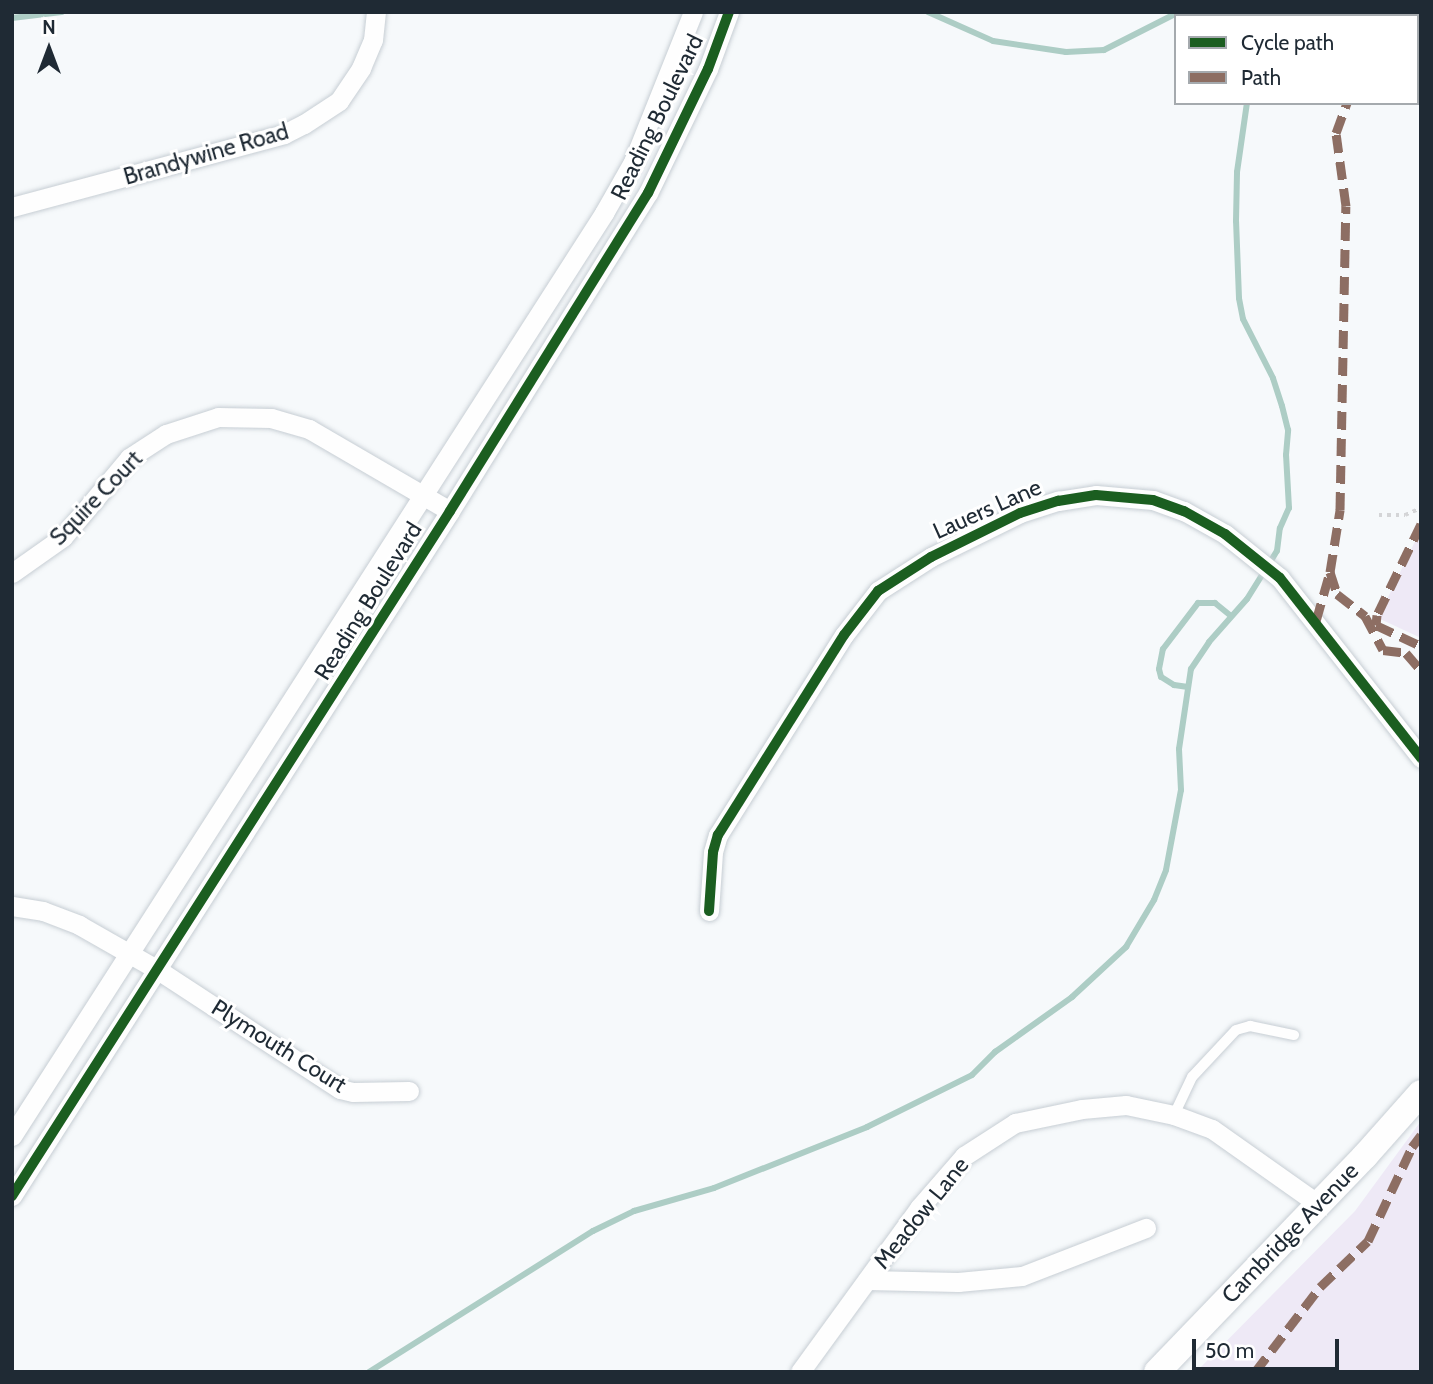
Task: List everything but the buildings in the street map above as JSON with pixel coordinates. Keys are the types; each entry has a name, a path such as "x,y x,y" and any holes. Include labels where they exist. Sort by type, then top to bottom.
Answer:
{"street":[{"name":"Brandywine Road","path":"12,207 284,134 304,124 339,101 361,68 373,40 376,12"},
{"name":"Reading Boulevard","path":"12,1136 422,494 573,264 633,162 693,12"},
{"name":"Reading Boulevard","path":"12,1196 450,511 648,193 708,69 729,12"},
{"name":"Squire Court","path":"12,573 63,537 129,458 166,434 218,417 271,418 309,429 450,511"},
{"name":"Lauers Lane","path":"709,911 713,852 719,835 844,635 878,592 931,557 1020,513 1058,501 1096,495 1153,500 1184,511 1225,534 1280,578 1421,758"},
{"name":"Plymouth Court","path":"12,906 63,918 128,953 340,1089 353,1092 410,1091"},
{"name":"Cambridge Avenue","path":"1157,1372 1421,1093"},
{"name":"Meadow Lane","path":"800,1372 919,1208 964,1156 1015,1123 1082,1109 1126,1105 1174,1115 1212,1129 1318,1204"},
{"name":"Meadow Lane","path":"867,1280 958,1282 1022,1276 1146,1228"}],"lane":[{"path":"1174,1115 1192,1077 1236,1030 1250,1026 1294,1035"}],"path":[{"path":"1379,514 1405,514 1421,508"}],"shaded area":[{"path":"1421,529 1421,638 1378,618"},
{"path":"1421,1121 1421,1372 1196,1372 1355,1211"}],"waterway":[{"path":"12,18 62,12"},
{"path":"928,12 993,41 1066,52 1104,50 1174,15"},
{"path":"1175,14 1179,12"},
{"path":"369,1372 593,1231 634,1211 714,1188 867,1127 972,1075 995,1052 1072,997 1126,947 1154,900 1166,870 1181,790 1179,749 1191,669 1209,642 1247,599 1277,551 1280,528 1289,508 1286,455 1288,430 1273,378 1243,319 1239,298 1237,172 1247,105"},
{"path":"1188,687 1174,685 1161,677 1159,669 1163,649 1198,603 1215,603 1230,615"}],"marked path":[{"path":"1316,621 1330,572 1340,510 1346,206 1336,133 1346,105"},
{"path":"1421,524 1377,615 1376,625 1421,646"},
{"path":"1330,572 1337,594 1365,616 1383,650 1406,653 1421,670"},
{"path":"1255,1372 1320,1287 1368,1241 1412,1147 1421,1135"}],"cycle path":[{"path":"12,1196 450,511 648,193 708,69 729,12"},
{"path":"709,911 713,852 718,835 844,635 878,591 931,557 1020,513 1058,501 1096,495 1153,500 1184,511 1225,534 1280,578 1421,758"}]}
